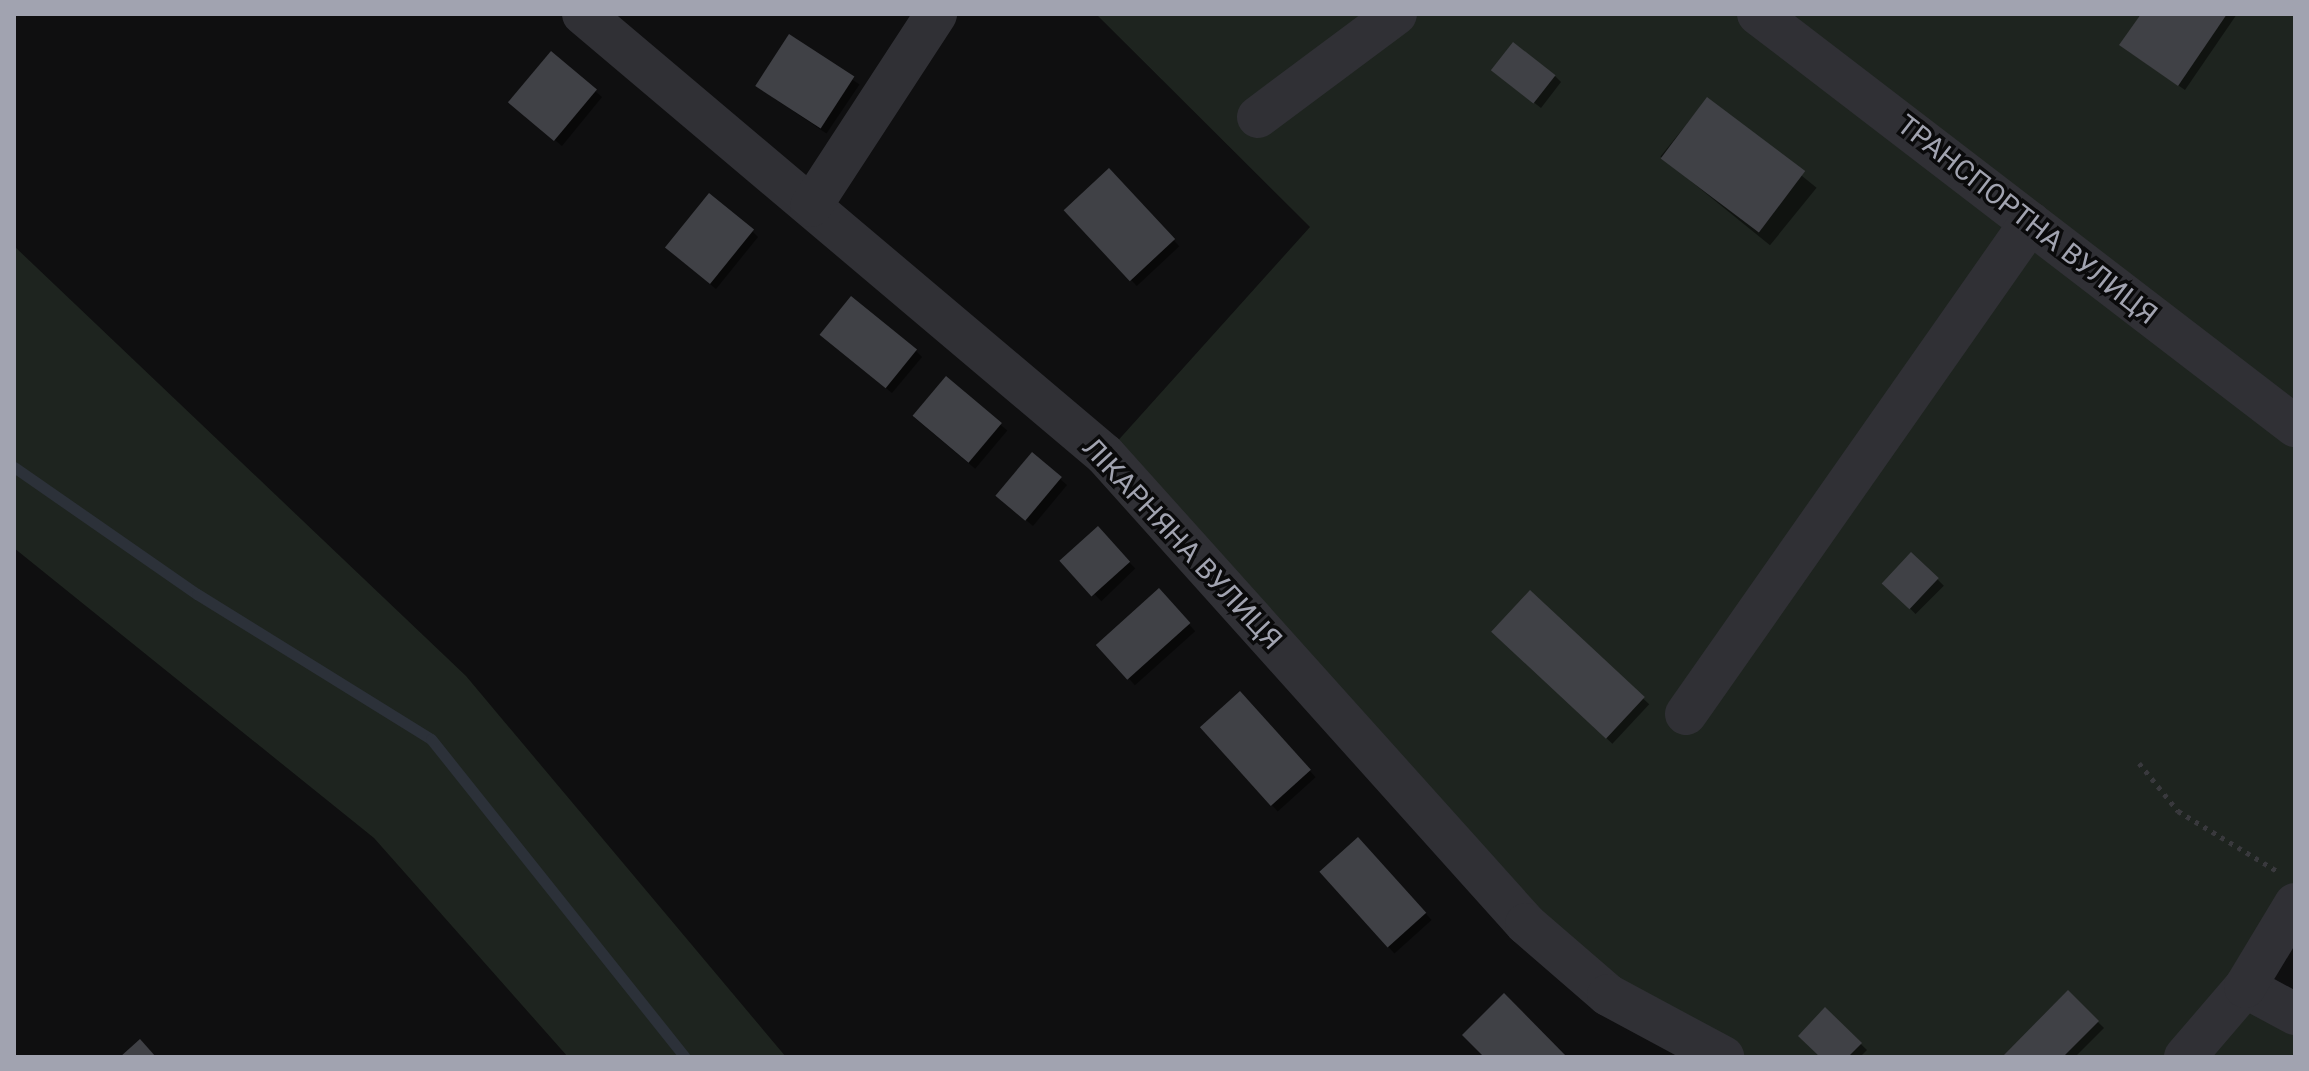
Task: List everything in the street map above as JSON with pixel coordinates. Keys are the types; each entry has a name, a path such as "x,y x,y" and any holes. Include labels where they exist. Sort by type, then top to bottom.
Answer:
{"street":[{"name":"ЛІКАРНЯНА ВУЛИЦЯ","path":"583,14 1105,455 1526,924 1608,995 1723,1057"},
{"path":"811,206 936,14"},
{"path":"1258,117 1396,14"},
{"name":"ТРАНСПОРТНА ВУЛИЦЯ","path":"1758,14 2295,426"},
{"path":"1686,714 2030,223"},
{"path":"2185,1057 2245,987 2288,889"},
{"path":"2245,987 2295,1014"}],"path":[{"path":"2139,763 2178,811 2288,889"}],"shaded area":[{"path":"1096,14 2295,14 2295,904 2245,986 2295,1014 2295,1057 1723,1057 1608,995 1105,455 1310,227"},
{"path":"14,246 466,676 786,1057 568,1057 374,838 14,548"}],"building":[{"path":"2141,14 2227,14 2178,86 2119,45"},
{"path":"789,34 854,76 821,128 755,86"},
{"path":"1513,42 1556,75 1533,104 1491,70"},
{"path":"551,51 597,90 554,141 508,102"},
{"path":"1707,97 1805,171 1759,233 1661,158"},
{"path":"1109,168 1175,239 1130,281 1064,210"},
{"path":"709,193 754,230 710,284 665,247"},
{"path":"851,296 917,349 886,388 820,335"},
{"path":"946,376 1002,423 968,463 913,416"},
{"path":"1032,452 1062,477 1025,521 995,496"},
{"path":"1098,526 1130,562 1091,596 1059,561"},
{"path":"1911,552 1939,578 1909,609 1882,583"},
{"path":"1159,588 1190,623 1127,680 1096,645"},
{"path":"1530,590 1645,697 1606,739 1491,632"},
{"path":"1240,691 1311,770 1271,806 1200,727"},
{"path":"1358,837 1426,913 1388,948 1319,872"},
{"path":"2068,990 2099,1021 2063,1057 2002,1057"},
{"path":"1504,993 1567,1057 1484,1057 1462,1035"},
{"path":"1825,1007 1862,1043 1848,1057 1820,1057 1798,1036"},
{"path":"140,1039 156,1057 120,1057"}],"waterway":[{"path":"14,467 197,594 431,739 685,1057"}]}
